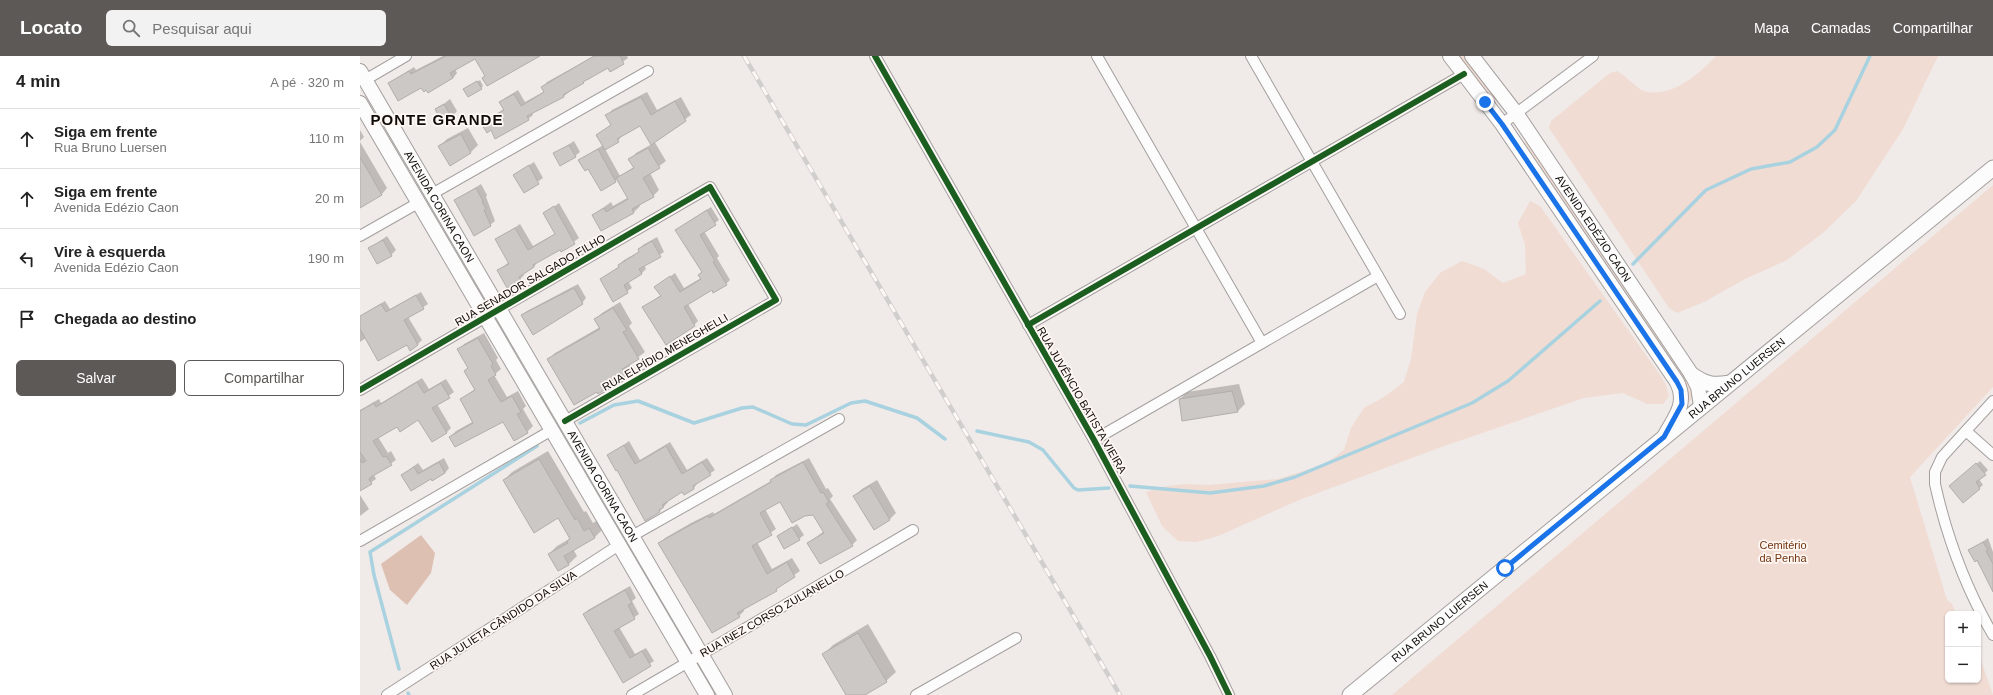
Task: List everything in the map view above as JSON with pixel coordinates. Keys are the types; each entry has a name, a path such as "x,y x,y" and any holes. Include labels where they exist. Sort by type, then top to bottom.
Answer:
{"main road":[{"name":"AVENIDA EDÉZIO CAON","path":"1450,56 1502,124 1677,382 1681,390 1682,404 1664,437"},
{"name":"AVENIDA EDÉZIO CAON","path":"1472,56 1516,113 1692,375 1698,387 1701,406"},
{"name":"AVENIDA CORINA CAON","path":"363,75 725,695"},
{"name":"AVENIDA CORINA CAON","path":"360,103 707,695"},
{"name":"RUA BRUNO LUERSEN","path":"1350,695 1993,168"},
{"path":"1692,375 1704,384 1716,386 1729,383"}],"street":[{"path":"363,75 406,56"},
{"name":"RUA JUVÊNCIO BATISTA VIEIRA","path":"875,56 1094,440 1210,656 1229,695"},
{"path":"1097,56 1262,343"},
{"path":"1251,56 1400,314"},
{"path":"1502,124 1593,56"},
{"path":"432,194 648,71"},
{"path":"1028,325 1464,74"},
{"name":"RUA SENADOR SALGADO FILHO","path":"360,390 710,187 776,300"},
{"path":"360,236 418,202"},
{"path":"1094,440 1378,276"},
{"name":"RUA ELPÍDIO MENEGHELLI","path":"565,421 776,300"},
{"path":"1993,401 1942,457 1935,472 1935,484 1939,504 1956,560 1967,586 1993,635"},
{"path":"632,536 839,418"},
{"path":"360,541 552,430"},
{"path":"1966,430 1993,455"},
{"name":"RUA INEZ CORSO ZULIANELLO","path":"632,695 913,530"},
{"name":"RUA JULIETA CÂNDIDO DA SILVA","path":"387,695 619,545"},
{"path":"916,695 1016,638"}],"green space":[{"path":"1457,56 1464,56 1496,99 1494,102"},
{"path":"1716,56 1938,56 1903,129 1856,201 1824,232 1787,260 1745,279 1704,302 1677,313 1669,308 1549,128 1551,121 1610,73 1617,71 1638,88 1654,93 1674,88 1684,83 1693,77"},
{"path":"1527,142 1692,387 1693,396 1690,401 1688,402 1684,381 1523,144"},
{"name":"Cemitério da Penha","path":"1993,185 1993,387 1910,477 1947,600 1952,604 1955,611 1945,611 1945,683 1981,683 1981,661 1993,695 1392,695"},
{"path":"1530,201 1540,206 1660,375 1666,385 1669,396 1663,404 1647,404 1623,393 1584,398 1444,446 1299,500 1218,536 1196,542 1178,541 1162,526 1146,492 1161,487 1184,484 1208,485 1278,479 1325,464 1344,450 1351,428 1364,408 1384,397 1404,382 1411,359 1417,314 1425,292 1440,273 1462,261 1484,269 1503,283 1526,274 1525,245 1518,223"}],"shaded area":[{"path":"421,535 435,553 431,573 407,605 390,590 381,564"}],"building":[{"path":"446,56 540,56 487,86 482,78 485,76 475,59 450,73 453,78 428,93 426,90 424,92 421,88 398,101 388,83 409,71 411,74"},
{"path":"594,56 620,56 624,64 610,72 608,68 583,82 584,83 563,95 564,97 527,116 529,120 495,139 491,130 487,133 481,123 504,110 499,102 514,94 521,106 544,92 541,87"},
{"path":"477,81 482,89 468,97 463,89"},
{"path":"641,97 651,115 675,101 686,121 651,145 640,126 617,139 619,142 605,150 596,135 611,125 605,115"},
{"path":"444,104 452,118 443,124 435,109"},
{"path":"461,134 471,153 450,166 438,146"},
{"path":"569,145 576,157 560,166 553,153"},
{"path":"648,148 660,168 643,178 654,197 632,209 634,213 601,231 592,215 604,208 606,212 628,199 616,178 634,168 628,159"},
{"path":"598,149 616,182 601,191 588,169 585,171 578,160"},
{"path":"360,157 382,195 360,208"},
{"path":"529,165 539,184 524,193 513,175"},
{"path":"476,188 483,201 482,202 486,209 484,210 491,226 474,236 454,200"},
{"path":"554,206 575,244 561,252 560,250 533,265 534,267 519,277 521,280 507,288 497,270 509,264 495,239 515,228 528,250 555,234 543,213"},
{"path":"707,210 716,225 700,235 715,261 713,262 727,285 713,293 712,290 684,307 695,326 666,345 642,307 661,296 654,287 670,276 680,292 701,279 698,275 702,272 675,230"},
{"path":"383,240 392,256 377,264 368,248"},
{"path":"652,241 661,257 639,269 642,274 624,285 628,293 613,302 600,279 619,267 618,265 639,252 638,249"},
{"path":"574,288 583,304 533,335 521,315"},
{"path":"416,295 424,309 404,320 418,345 410,351 407,345 378,361 360,329 360,316 381,304 386,312"},
{"path":"613,308 627,330 623,332 639,359 622,369 626,376 598,394 597,392 574,405 547,359 600,329 594,319"},
{"path":"478,338 493,364 491,366 496,375 488,380 501,402 512,396 521,412 517,414 528,433 514,441 503,422 455,447 449,437 473,423 460,399 475,390 464,371 468,368 457,349"},
{"path":"417,382 424,393 441,383 450,398 432,408 447,433 432,442 418,420 400,432 397,427 373,441 383,457 386,456 392,465 371,477 369,479 372,484 360,491 360,459 362,463 366,461 360,452 360,411 374,403 376,407"},
{"path":"1232,391 1238,412 1182,421 1179,399"},
{"path":"624,445 635,464 666,446 682,474 702,462 711,475 693,486 694,489 684,495 682,492 662,505 664,507 659,510 660,512 645,521 607,455"},
{"path":"539,459 575,520 577,518 584,531 589,528 595,538 564,556 569,565 558,571 548,554 568,543 567,541 570,539 558,518 534,533 503,480"},
{"path":"439,462 445,473 432,481 431,479 411,491 401,475 414,467 418,474"},
{"path":"803,462 821,493 823,492 829,502 826,504 853,546 820,564 807,543 824,533 813,515 805,516 792,523 780,502 760,513 772,535 752,546 767,574 787,562 795,577 776,589 777,591 737,613 740,617 712,633 658,543 708,516 709,518 771,482 770,480"},
{"path":"1976,463 1986,475 1976,482 1980,489 1963,503 1949,486"},
{"path":"870,486 890,520 874,530 853,496"},
{"path":"792,527 800,540 784,549 777,536"},
{"path":"1983,542 1988,550 1986,551 1993,564 1993,592 1977,560 1975,562 1968,550"},
{"path":"625,590 632,603 628,605 635,619 614,631 630,658 642,651 651,666 623,683 583,614"},
{"path":"858,633 887,682 865,695 846,695 822,654"}],"waterway":[{"path":"1633,264 1706,190 1751,169 1790,162 1817,147 1835,130 1870,56"},
{"path":"1130,486 1210,493 1264,486 1295,477 1472,403 1508,381 1600,301"},
{"path":"580,423 614,405 638,401 694,423 742,408 753,407 792,424 806,425 851,403 865,401 917,418 945,439"},
{"path":"977,431 1029,442 1043,450 1074,488 1078,490 1109,488"},
{"path":"399,669 374,575 370,552 537,446"}],"railway":[{"path":"744,56 1120,695"}],"cycle path":[{"path":"875,56 1094,440 1210,656 1229,695"},
{"path":"1028,325 1464,74"},
{"path":"360,390 710,187 776,300 565,421"}],"district":[{"name":"PONTE GRANDE","path":"437,119"}],"route":[{"path":"1485,102 1502,124 1677,382 1682,396 1682,404 1664,437 1505,568"}]}
